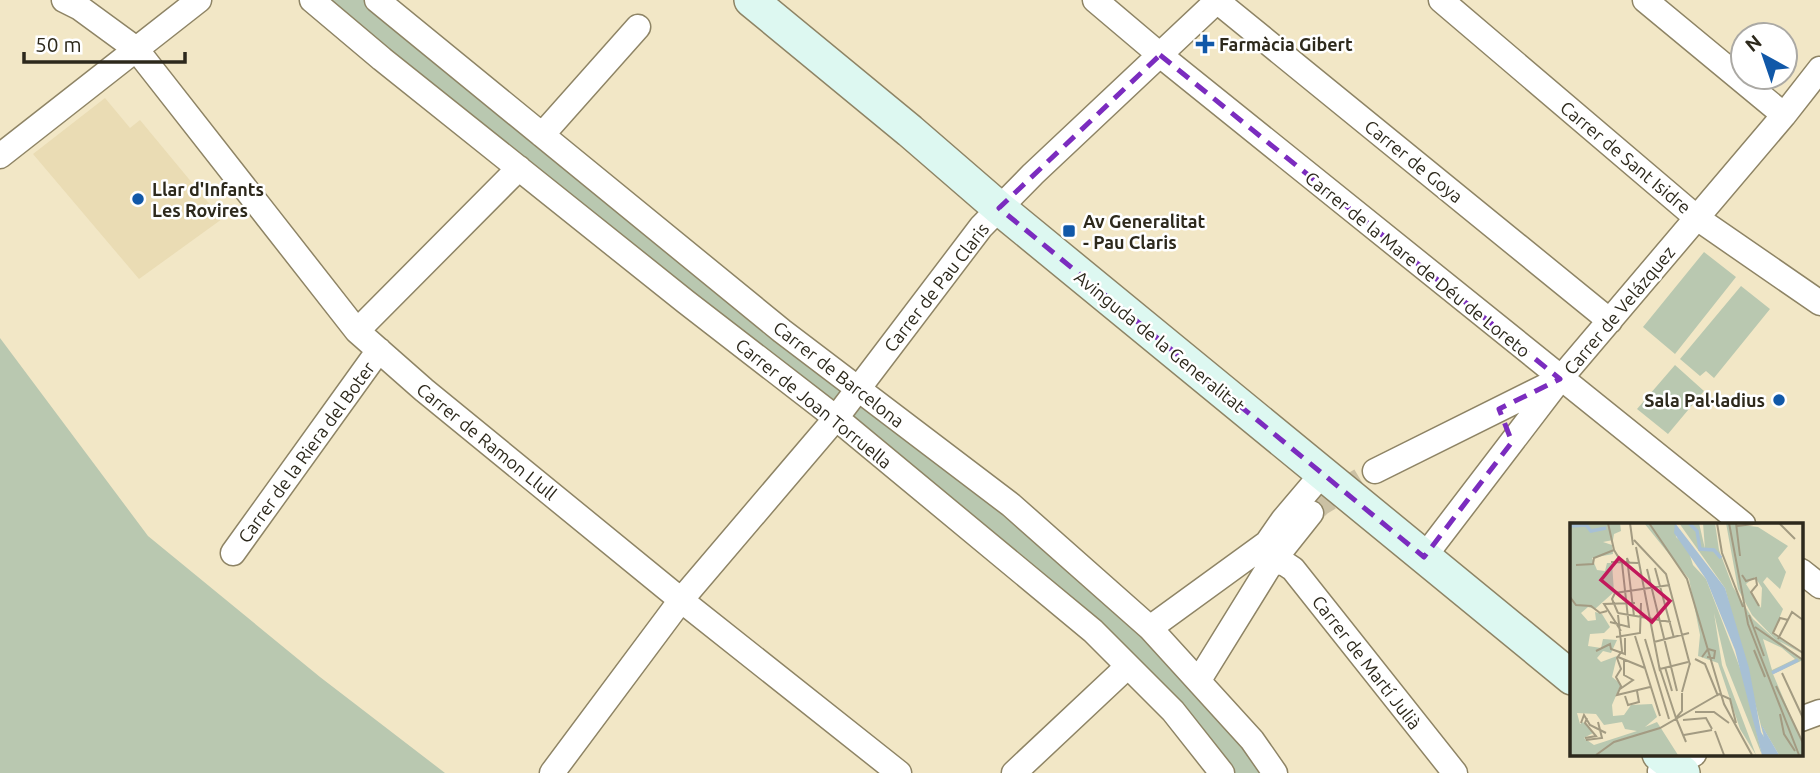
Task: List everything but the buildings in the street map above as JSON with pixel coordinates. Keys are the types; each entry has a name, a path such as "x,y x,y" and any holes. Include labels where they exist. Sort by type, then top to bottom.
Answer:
{"main road":[{"name":"Avinguda de la Generalitat","path":"751,0 999,208 1570,676"}],"street":[{"name":"Carrer de Ramon Llull","path":"64,0 80,8 136,49 357,331 424,390 681,600 899,773"},
{"path":"0,156 199,0"},
{"name":"Carrer de Joan Torruella","path":"312,0 515,172 836,418 1093,631 1173,711 1222,773"},
{"name":"Carrer de Barcelona","path":"377,0 782,331 1011,505 1150,628 1252,740 1275,773"},
{"name":"Carrer de la Mare de Déu de Loreto","path":"1095,0 1560,379 1742,523"},
{"name":"Carrer de Sant Isidre","path":"1441,0 1697,218 1820,303"},
{"path":"1644,0 1784,115"},
{"name":"Carrer de Pau Claris","path":"551,773 681,600 836,418 981,227 1218,1"},
{"name":"Carrer de Goya","path":"1218,1 1610,321"},
{"path":"542,135 638,27"},
{"name":"Carrer de Velázquez","path":"1424,557 1560,379 1820,69"},
{"path":"357,331 515,172"},
{"name":"Carrer de la Riera del Boter","path":"233,553 379,350"},
{"path":"1374,471 1560,379"},
{"path":"1491,413 1504,419 1511,431 1513,442"},
{"path":"1150,628 1267,543 1322,474"},
{"path":"1199,680 1272,562 1311,513"},
{"name":"Carrer de Martí Julià","path":"1272,562 1284,563 1293,569 1455,773"},
{"path":"1802,572 1820,586"},
{"path":"1014,773 1128,666"},
{"path":"1802,719 1820,712"}],"highlighted area":[{"path":"1160,55 1560,379 1499,409 1512,442 1424,557 999,208"}],"shaded area":[{"name":"Llar d'Infants Les Rovires","path":"105,98 130,128 140,120 222,219 139,279 33,154"}],"green space":[{"path":"313,0 377,0 1119,600 1275,773 1222,773 1173,711"},
{"path":"1704,252 1736,277 1675,354 1643,327"},
{"path":"1741,286 1770,309 1714,378 1706,371 1700,376 1680,359"},
{"path":"0,338 148,536 320,677 445,773 0,773"},
{"path":"1675,365 1704,391 1668,434 1637,409"}],"tunnel":[{"path":"1311,513 1320,504 1375,471"}],"place":[{"name":"Farmàcia Gibert","path":"1205,44"},
{"name":"Llar d'Infants Les Rovires","path":"138,199"},
{"name":"Av Generalitat - Pau Claris","path":"1069,231"},
{"name":"Sala Pal·ladius","path":"1779,400"}]}
